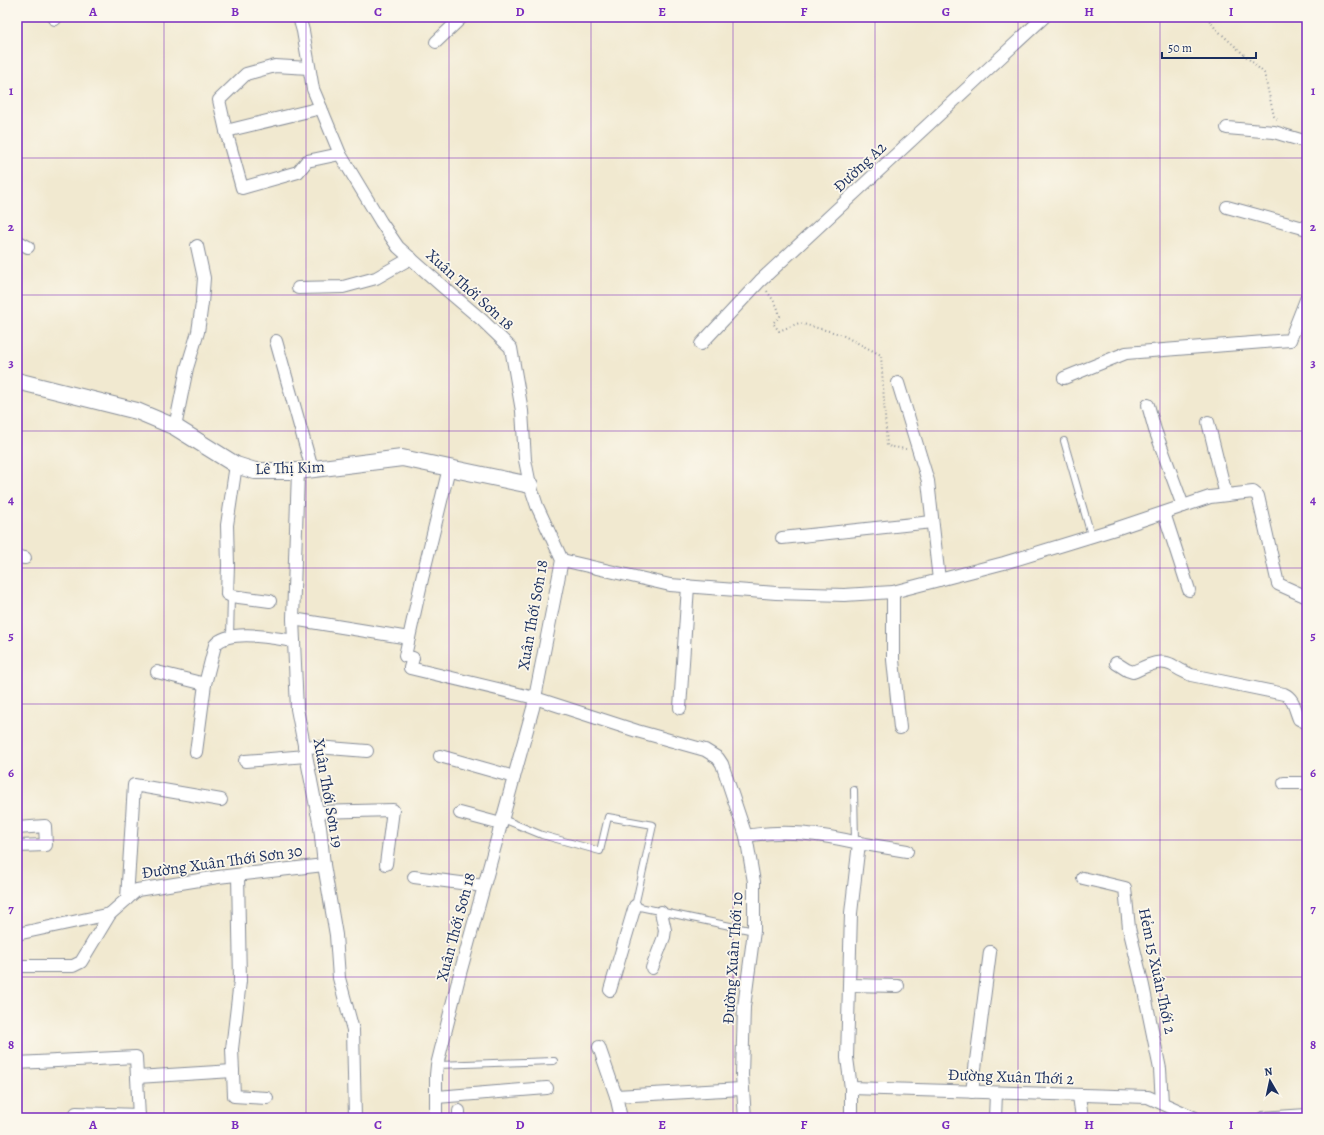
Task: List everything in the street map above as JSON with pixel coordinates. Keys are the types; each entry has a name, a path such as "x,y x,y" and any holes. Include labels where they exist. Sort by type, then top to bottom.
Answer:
{"street":[{"name":"Xuân Thới Sơn 18","path":"299,17 303,31 313,89 340,154 381,222 398,246 482,320 511,348 522,411 525,460 530,485 537,506 562,560 535,698 459,977 437,1065 436,1118"},
{"path":"436,42 462,17"},
{"name":"Đường A2","path":"701,344 760,281 1044,17"},
{"path":"309,68 275,66 246,74 219,100 242,188 298,172 307,161 340,154"},
{"path":"226,131 321,108"},
{"path":"1227,128 1274,132 1307,142"},
{"path":"1227,207 1307,229"},
{"path":"17,241 28,247"},
{"path":"175,427 187,368 198,332 202,303 204,278 197,246"},
{"path":"298,288 343,287 376,278 411,258"},
{"path":"1064,378 1126,353 1290,340 1307,297"},
{"name":"Xuân Thới Sơn 19","path":"276,341 305,470 293,619 297,709 317,812 336,935 339,978 353,1030 355,1118"},
{"name":"Lê Thị Kim","path":"17,381 137,411 175,427 236,464 254,471 305,470 402,458 530,485"},
{"path":"898,383 928,481 939,580"},
{"path":"1148,405 1155,430 1183,506"},
{"path":"1208,422 1226,495"},
{"path":"236,464 227,525 227,594 231,596 270,601"},
{"path":"293,619 409,638 450,468"},
{"path":"562,560 670,585 776,593 844,595 893,592 1004,563 1091,535 1115,529 1210,497 1253,492 1258,496 1278,584 1307,597"},
{"path":"1164,513 1189,590"},
{"path":"782,538 932,522"},
{"path":"680,708 688,586"},
{"path":"893,592 893,660 900,728"},
{"path":"196,752 205,684 215,645 218,641 230,637 257,636 294,641"},
{"name":"Đường Xuân Thới 10","path":"409,638 404,656 413,658 410,668 535,698 637,731 705,750 718,758 725,771 746,836 754,882 754,930 744,1007 742,1089 745,1118"},
{"path":"1116,663 1133,672 1148,665 1162,662 1171,664 1177,669 1191,675 1284,694 1289,696 1291,699 1299,719 1307,723"},
{"path":"157,672 205,684"},
{"path":"245,761 305,751 367,751"},
{"path":"440,756 514,777"},
{"path":"1284,783 1307,782"},
{"path":"127,899 134,785 221,800"},
{"path":"317,812 393,810 386,864"},
{"path":"460,813 502,822"},
{"path":"17,828 45,826 46,845 17,846"},
{"path":"746,836 782,832 825,836 907,851"},
{"path":"851,1118 851,1088 847,1058 851,913 857,842"},
{"name":"Đường Xuân Thới Sơn 30","path":"17,966 73,966 81,962 110,914 137,890 218,876 324,865"},
{"path":"238,875 240,981 232,1049 234,1096 267,1098"},
{"path":"414,877 484,886"},
{"name":"Hẻm 15 Xuân Thới 2","path":"1083,878 1125,888 1129,928 1160,1068 1162,1103"},
{"path":"610,990 635,906"},
{"path":"652,968 664,937 665,930 661,912"},
{"path":"17,934 110,914"},
{"path":"972,1092 990,952"},
{"path":"850,985 898,986"},
{"path":"599,1047 616,1096 621,1118"},
{"path":"17,1063 136,1057 139,1117 76,1113"},
{"path":"137,1077 233,1071"},
{"path":"437,1098 547,1088"},
{"name":"Đường Xuân Thới 2","path":"851,1088 1148,1097 1162,1103 1176,1113 1195,1118"},
{"path":"616,1096 742,1089"},
{"path":"995,1118 996,1093"},
{"path":"1079,1096 1082,1118"},
{"path":"1263,1118 1307,1116"}],"lane":[{"path":"1064,441 1091,535"},
{"path":"230,637 231,596"},
{"path":"854,790 857,842"},
{"path":"502,822 600,851 608,817 653,825 635,906 754,930"},
{"path":"437,1065 554,1061"}],"path":[{"path":"1207,17 1215,28 1264,73 1274,116 1278,121"},
{"path":"760,281 777,306 780,316 774,323 779,331 799,323 840,334 881,355 887,446 919,451"}]}
